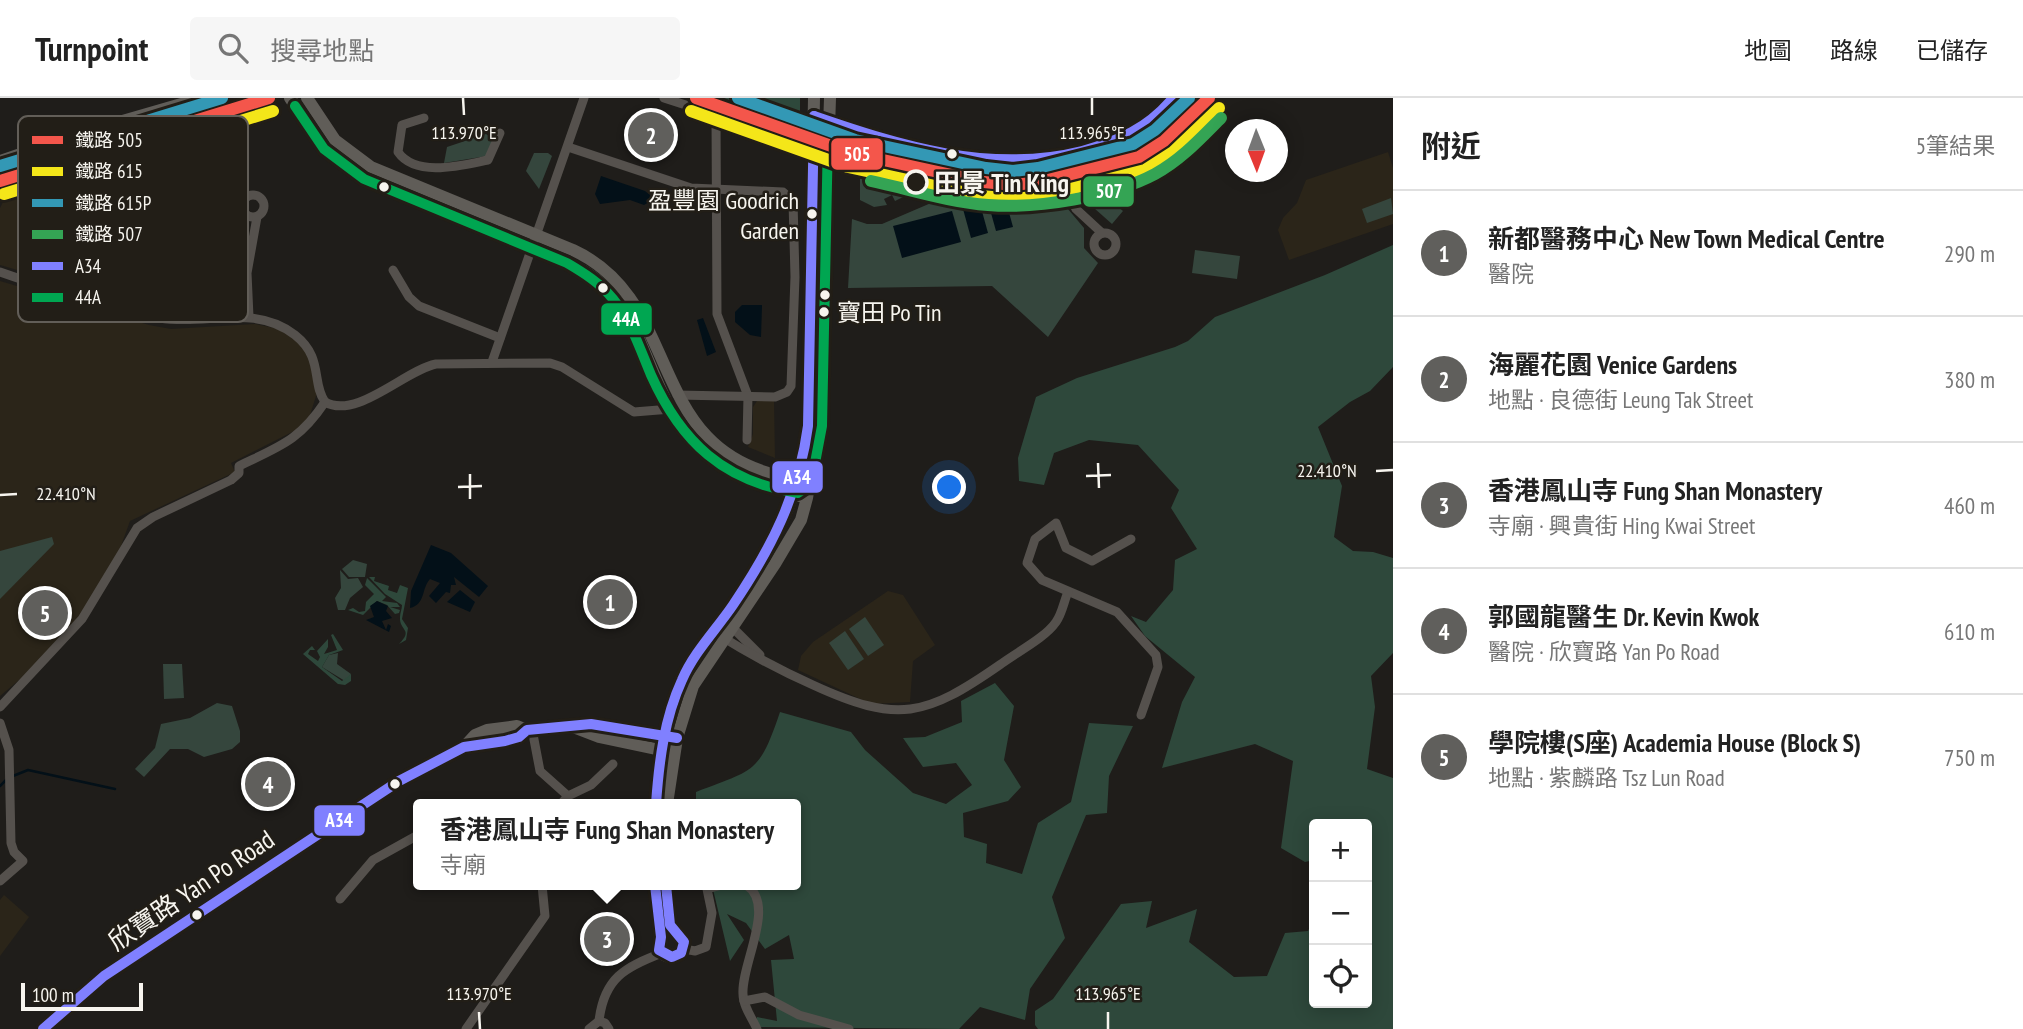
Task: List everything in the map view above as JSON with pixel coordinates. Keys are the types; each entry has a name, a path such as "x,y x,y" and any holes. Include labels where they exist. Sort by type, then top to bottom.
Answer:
{"street":[{"path":"140,116 202,98"},
{"path":"290,98 314,137 349,172 388,191 586,272 610,291 630,319 671,409 690,438 715,461 744,478 807,498"},
{"path":"307,98 335,140 371,167 584,255 621,285 640,314 677,395 694,423 726,453 748,464 804,480"},
{"path":"492,362 584,98"},
{"path":"664,98 716,117 740,120 803,143"},
{"path":"657,799 671,737 693,686 719,635 801,520 807,498 804,480 808,426 814,98"},
{"path":"727,623 782,526 794,494 804,480 819,428 830,98"},
{"path":"814,116 896,142 1000,160 1031,161 1103,146 1132,136 1155,120 1173,98"},
{"path":"716,117 717,314 748,396 747,440"},
{"path":"424,118 402,125 398,152 404,159 429,169 488,160 500,133"},
{"path":"568,147 691,188 783,192 793,201 791,386 780,396 677,395"},
{"path":"0,161 18,155"},
{"path":"1064,184 1076,209 1102,233"},
{"path":"248,267 257,217"},
{"path":"393,270 409,297 419,306 500,338"},
{"path":"0,272 18,278"},
{"path":"0,707 82,619 137,528 153,517 231,480 239,473 239,466 292,440 306,428 324,402 315,361 307,347 295,335 273,322 249,317 248,295"},
{"path":"324,402 332,405 366,400 430,365 554,363 630,411 642,413 671,409"},
{"path":"1131,539 1092,561 1066,548 1056,523 1030,545 1027,563 1042,580 1117,612 1156,655 1158,667 1141,715"},
{"path":"719,635 849,701 880,710 902,711 926,706 968,687 1056,622 1068,592"},
{"path":"727,623 766,661"},
{"path":"0,723 9,750 11,843 14,852 23,861 0,881"},
{"name":"欣寶路 Yan Po Road","path":"43,1029 104,976 337,820 341,811 350,807 357,808 396,783 464,747 475,735 487,730 517,726 529,730 591,724 671,737"},
{"name":"欣寶路 Yan Po Road","path":"580,727 599,737 668,751"},
{"path":"529,730 540,771 568,796"},
{"path":"667,799 668,751"},
{"path":"566,799 591,785 613,764"},
{"path":"340,900 373,860 413,838"},
{"path":"466,1029 545,916 542,890"},
{"path":"656,890 661,937 659,945 662,953"},
{"path":"666,890 670,925 680,935 684,949"},
{"path":"589,1029 598,1021 608,989 619,972 662,953 674,957 684,949 696,951 706,947 712,913 707,890"},
{"path":"754,890 757,897 759,920 746,967 744,1001 757,1029"},
{"path":"661,937 668,932 680,935"},
{"path":"744,1001 765,997 799,1015 849,1029"},
{"path":"598,1021 605,1023 609,1029"}],"shaded area":[{"path":"654,118 665,118 674,125 670,137 654,146 646,143"},
{"path":"1388,152 1393,168 1393,224 1289,260 1278,230 1283,218 1297,203 1306,180"},
{"path":"601,176 645,191 650,195 649,202 644,205 630,200 600,204 595,194"},
{"path":"18,194 18,270 0,265 0,208 4,200"},
{"path":"1005,198 1013,227 996,231 988,202"},
{"path":"980,204 988,233 971,238 963,209"},
{"path":"952,211 961,242 902,258 893,226"},
{"path":"0,281 18,286 18,322 139,322 171,329 255,324 279,329 293,337 309,354 317,393 310,415 300,428 231,463 235,472 130,521 117,557 79,617 31,670 0,696"},
{"path":"742,305 762,305 761,337 750,335 735,322 735,312"},
{"path":"703,318 716,352 707,356 697,320"},
{"path":"757,401 774,401 775,458 748,447 753,434 753,407"},
{"path":"431,545 451,553 488,586 479,597 454,577 456,585 451,585 450,593 446,592 436,603 429,596 440,583 430,579 419,603 410,608 411,591"},
{"path":"460,590 475,602 470,612 447,602"},
{"path":"888,591 903,595 935,645 913,661 910,702 871,704 798,670 801,656 813,642"},
{"path":"377,601 388,606 386,611 392,618 382,621 386,630 388,624 391,626 389,632 366,620 374,617 370,606"},
{"path":"4,895 29,917 0,956 0,900"}],"green space":[{"path":"724,98 800,98 800,126"},
{"path":"486,134 494,140 487,156 444,163 447,147"},
{"path":"534,153 548,153 552,156 539,189 526,171"},
{"path":"867,162 944,177 895,201 892,195 884,199 887,205 874,207 860,200 860,167"},
{"path":"1051,189 1084,228 1084,248 1098,263 1048,337 992,286 848,288 852,219 867,224 882,224 959,191"},
{"path":"1105,196 1123,211 1112,224 1094,208"},
{"path":"1391,198 1393,214 1367,223 1362,209"},
{"path":"1393,245 1393,367 1370,391 1350,402 1318,427 1342,486 1334,537 1353,551 1373,552 1393,558 1393,653 1371,676 1375,707 1367,769 1393,778 1393,1029 1038,1029 1035,1025 1035,1011 1053,999 1121,904 1152,901 1146,928 1197,909 1189,942 1234,977 1267,976 1285,933 1309,929 1309,1008 1372,1008 1372,819 1309,819 1309,861 1305,862 1281,848 1293,761 1255,744 1162,768 1182,702 1195,677 1145,636 1131,616 1146,622 1173,590 1175,560 1197,549 1171,508 1179,490 1138,445 1089,440 1054,453 1044,485 1019,481 1018,458 1036,397 1077,378 1175,347 1188,341 1215,317 1325,275"},
{"path":"1195,250 1240,256 1237,279 1192,273"},
{"path":"52,537 54,544 0,599 0,551"},
{"path":"353,560 367,564 365,577 349,577 342,569"},
{"path":"340,570 348,579 358,578 363,587 350,598 345,610 338,610 335,598 341,588"},
{"path":"369,577 375,577 374,581 389,586 388,590 397,593 400,585 408,588 402,619 408,628 406,640 399,644 406,633 400,622 402,605 385,594"},
{"path":"367,578 386,597 382,601 397,603 400,607 390,607 400,610 399,613 395,614 387,605 377,601 363,615 348,610 353,608 359,612 365,611 366,602 374,594 365,585"},
{"path":"865,617 884,645 868,656 849,629"},
{"path":"845,631 864,659 848,670 829,643"},
{"path":"333,634 343,650 329,655 322,667 342,681 351,674 351,681 345,685 338,684 303,654 312,646 315,650 310,650 308,654 318,661 320,657 317,651 328,639 324,654 337,650 331,635"},
{"path":"338,653 337,664 351,674 345,681 322,667 329,655"},
{"path":"163,664 182,664 184,698 164,699"},
{"path":"995,683 1014,706 1004,760 1021,787 1008,801 963,813 964,837 987,844 986,863 1022,874 1038,823 1071,802 1089,723 1133,726 1109,776 1107,813 1086,815 1052,897 1065,938 1030,989 1025,1020 980,1007 959,1029 754,1027 757,1017 777,1021 771,960 794,959 789,935 765,949 746,923 727,914 744,940 730,961 713,890 801,890 801,799 696,799 696,792 731,779 752,767 766,747 780,712 851,732 865,750 913,793 946,804 972,785 956,763 923,767 903,738 925,737 962,722 961,701"},
{"path":"217,703 232,706 240,731 240,742 232,749 204,757 188,749 170,749 144,777 135,769 155,748 161,724 190,718"}],"waterway":[{"path":"13,776 28,770 115,789"},
{"path":"0,786 7,779"}],"rail line":[{"name":"615P","path":"163,116 222,98"},
{"name":"505","path":"211,116 269,98"},
{"name":"505","path":"696,98 851,153 984,182 1013,185 1040,182 1139,157 1164,141 1209,98"},
{"name":"615P","path":"738,98 855,140 986,168 1013,171 1038,168 1133,144 1155,130 1189,98"},
{"name":"615","path":"691,111 848,167 981,196 1013,199 1043,196 1145,170 1173,152 1219,108"},
{"name":"615","path":"248,119 273,111"},
{"name":"507","path":"871,181 988,205 1028,205 1073,200 1118,189 1155,174 1182,155 1221,118"},
{"name":"615P","path":"0,166 18,160"},
{"name":"505","path":"0,181 18,175"},
{"name":"615","path":"4,194 18,190"}],"transit line":[{"name":"A34","path":"814,116 913,146 980,158 1014,159 1048,157 1108,143 1143,125 1173,98"},
{"name":"44A","path":"295,106 324,149 364,179 567,263 591,279 608,293 625,317 663,399 691,439 708,455 748,479 772,488 798,493 811,484 822,426 828,135 925,164 1022,173 1055,170 1117,154 1153,136 1184,107"},
{"name":"44A","path":"190,116 206,111"},
{"name":"A34","path":"656,799 663,741 682,680 699,651 747,584 771,542 790,498 804,451 808,426 814,116"},
{"name":"44A","path":"5,174 18,170"},
{"name":"A34","path":"43,1029 104,976 399,781 464,747 505,741 519,737 527,730 591,724 677,738"},
{"name":"A34","path":"656,890 661,937 659,950 672,957 681,953 684,942 670,925 666,890"}],"place":[{"name":"海麗花園 Venice Gardens","path":"651,135"},
{"name":"田景 Tin King","path":"916,182"},
{"name":"盈豐園 Goodrich Garden","path":"812,214"},
{"name":"寶田 Po Tin","path":"824,312"},
{"name":"新都醫務中心 New Town Medical Centre","path":"610,602"},
{"name":"學院樓(S座) Academia House (Block S)","path":"45,613"},
{"name":"郭國龍醫生 Dr. Kevin Kwok","path":"268,784"},
{"name":"香港鳳山寺 Fung Shan Monastery","path":"607,939"}]}
